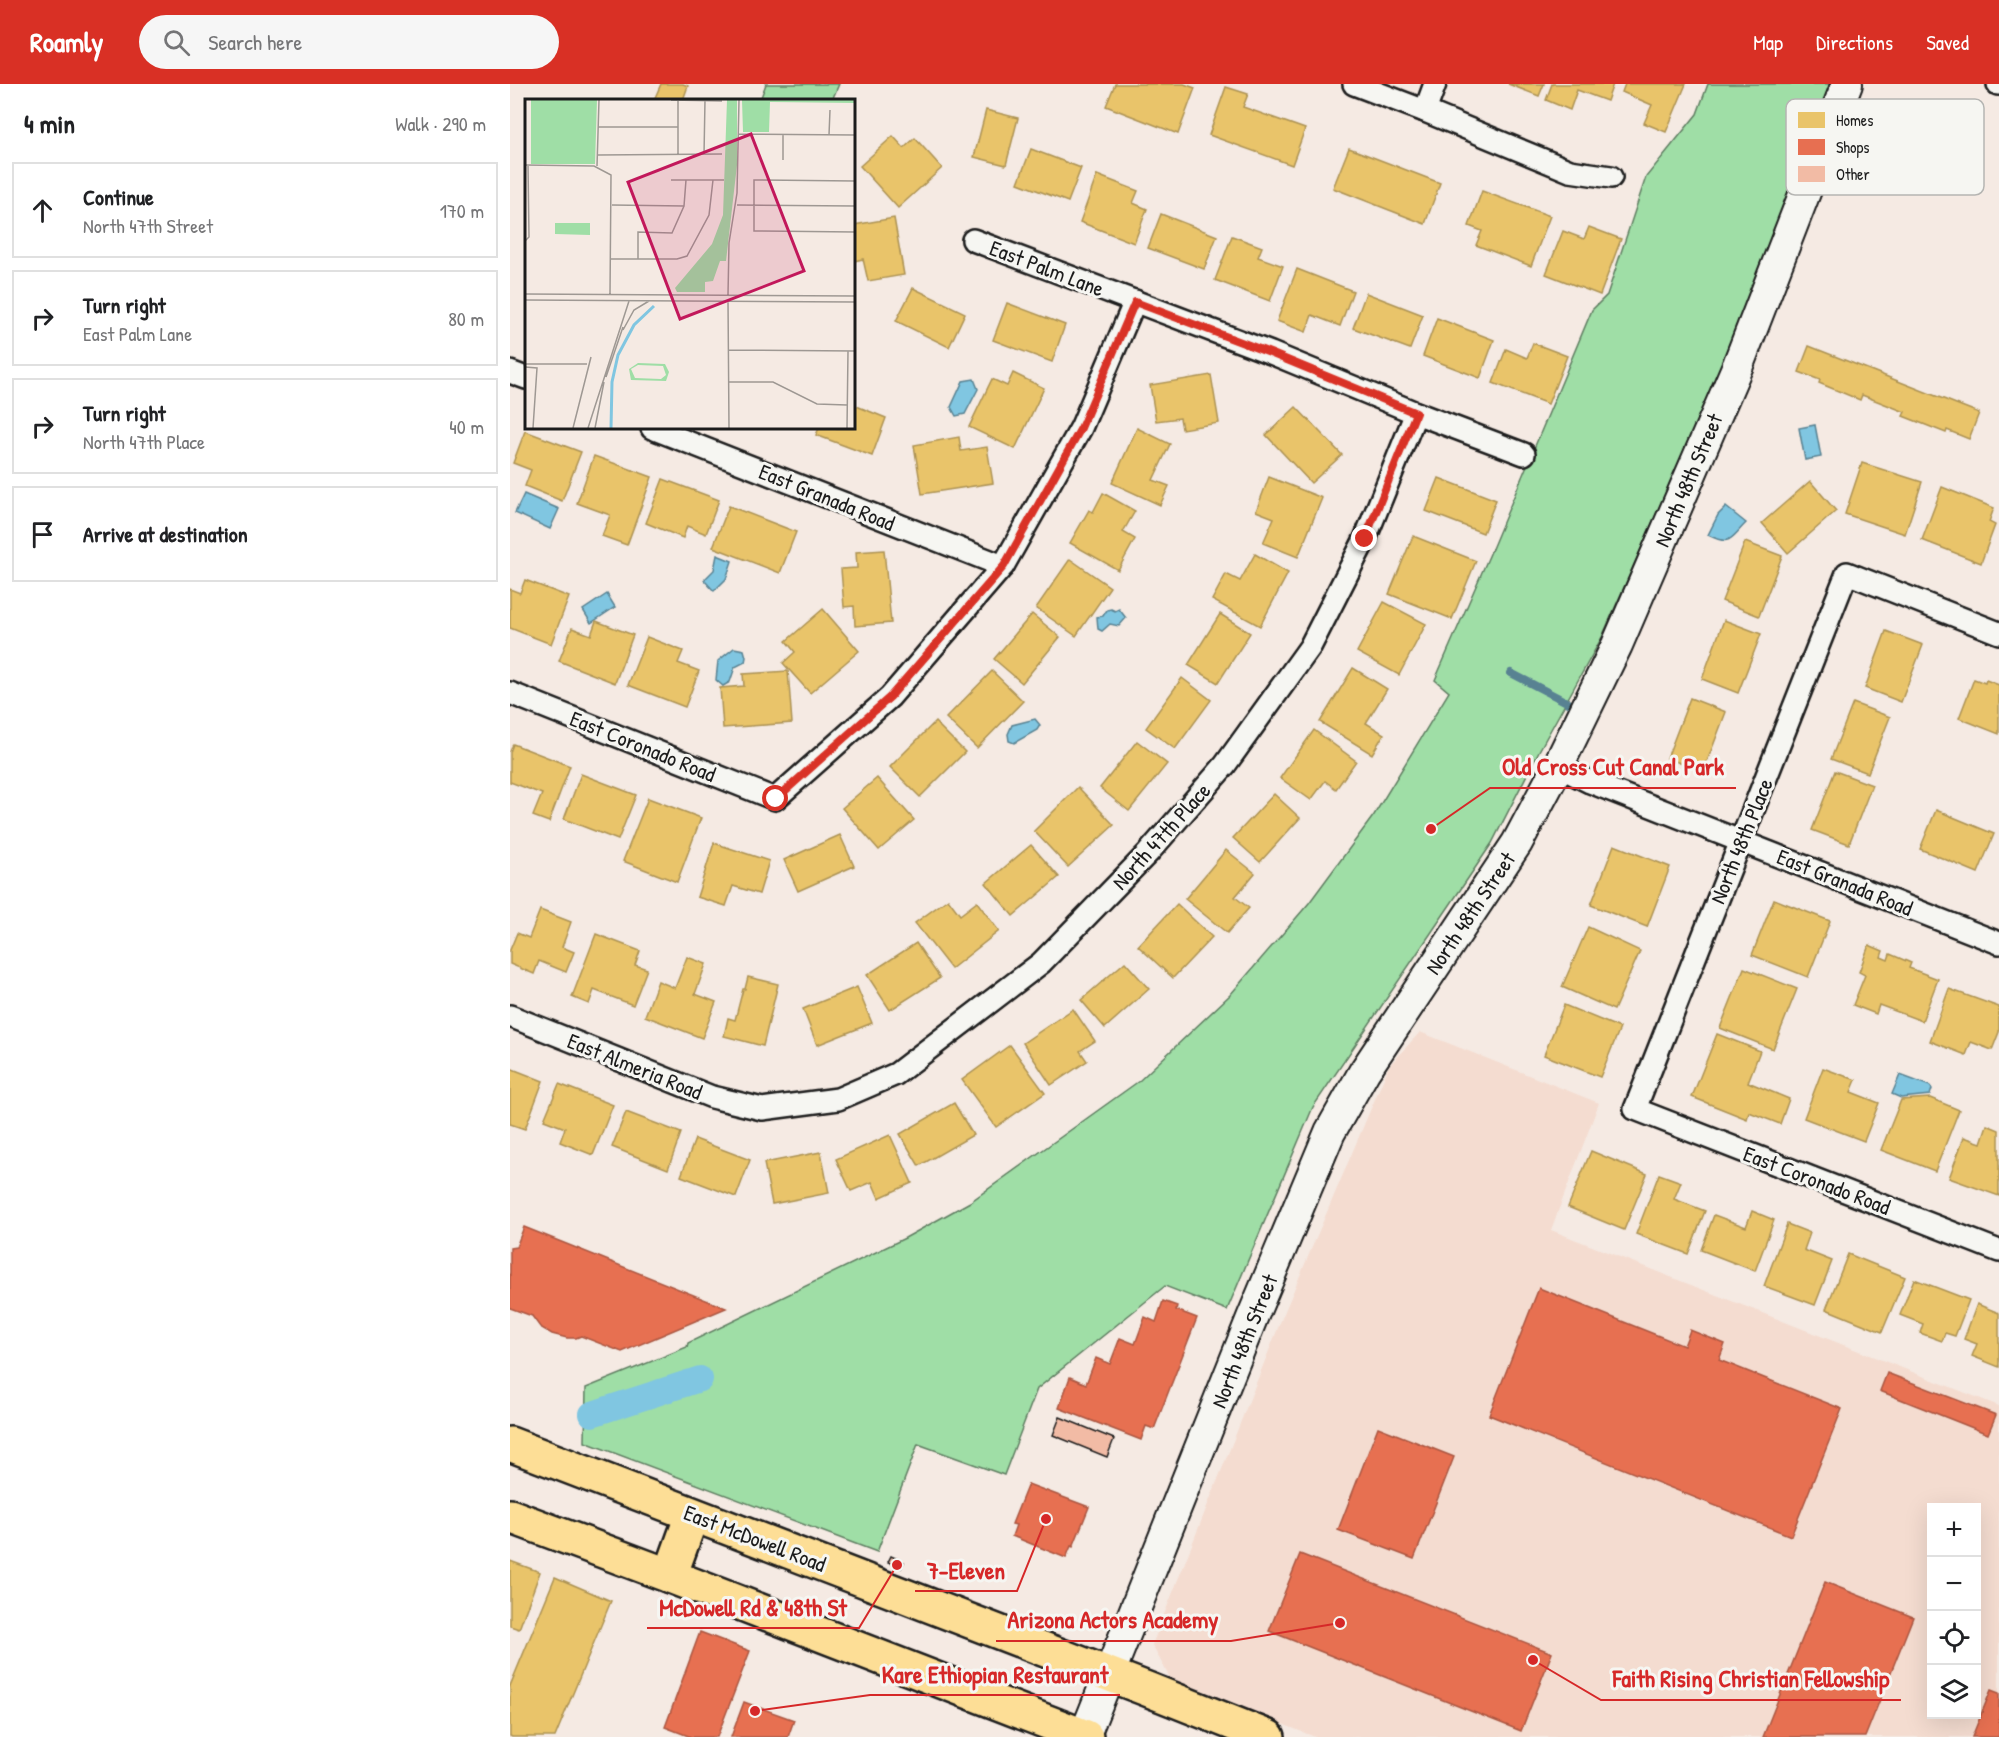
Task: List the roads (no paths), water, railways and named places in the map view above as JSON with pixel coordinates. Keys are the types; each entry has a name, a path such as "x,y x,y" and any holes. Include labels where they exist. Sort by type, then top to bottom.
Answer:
{"main road":[{"name":"East McDowell Road","path":"510,1444 1268,1737"},
{"path":"670,1575 692,1515"},
{"path":"510,1516 670,1575 1085,1737"}],"street":[{"path":"1354,84 1570,171 1611,177"},
{"path":"1425,111 1435,84"},
{"name":"North 48th Street","path":"1841,99 1847,84"},
{"name":"North 48th Street","path":"1085,1737 1252,1318 1330,1132 1364,1072 1517,843 1558,766 1617,645 1738,365 1804,195"},
{"name":"East Palm Lane","path":"973,240 1270,353 1416,413 1524,454"},
{"path":"1004,566 1081,428 1135,302"},
{"path":"510,372 525,378"},
{"name":"North 47th Place","path":"762,1109 838,1100 896,1074 1041,963 1148,853 1225,765 1310,647 1365,539 1416,413"},
{"name":"East Granada Road","path":"654,429 1004,566"},
{"name":"East Coronado Road","path":"510,693 776,799 890,697 1004,566"},
{"name":"North 48th Place","path":"1635,1109 1847,573 1999,633"},
{"name":"East Granada Road","path":"1558,766 1590,782 1999,943"},
{"name":"East Almeria Road","path":"510,1016 712,1097 762,1109"},
{"name":"East Coronado Road","path":"1635,1109 1999,1251"}],"water":[{"path":"974,379 978,389 965,414 956,416 951,407 963,381"},
{"path":"1815,425 1821,457 1805,460 1799,428"},
{"path":"524,494 559,509 550,529 515,513"},
{"path":"1726,507 1746,523 1726,541 1708,535 1718,515"},
{"path":"717,555 732,561 726,579 714,591 704,580 714,570"},
{"path":"607,594 615,607 591,623 583,610"},
{"path":"1119,609 1126,618 1119,626 1110,624 1102,631 1098,629 1097,617 1103,616 1107,610 1115,611"},
{"path":"734,648 744,650 745,662 735,667 730,682 723,686 716,680 718,661"},
{"path":"1035,719 1040,725 1037,730 1014,743 1009,741 1008,734 1012,725"},
{"path":"1900,1075 1930,1086 1932,1089 1930,1095 1901,1098 1892,1094"}],"waterway":[{"path":"1511,673 1580,709"},
{"path":"592,1414 700,1379"}],"place":[{"name":"Old Cross Cut Canal Park","path":"1431,829"},
{"name":"7-Eleven","path":"1046,1519"},
{"name":"McDowell Rd & 48th St","path":"897,1565"},
{"name":"Arizona Actors Academy","path":"1340,1623"},
{"name":"Faith Rising Christian Fellowship","path":"1533,1660"},
{"name":"Kare Ethiopian Restaurant","path":"755,1711"}]}
